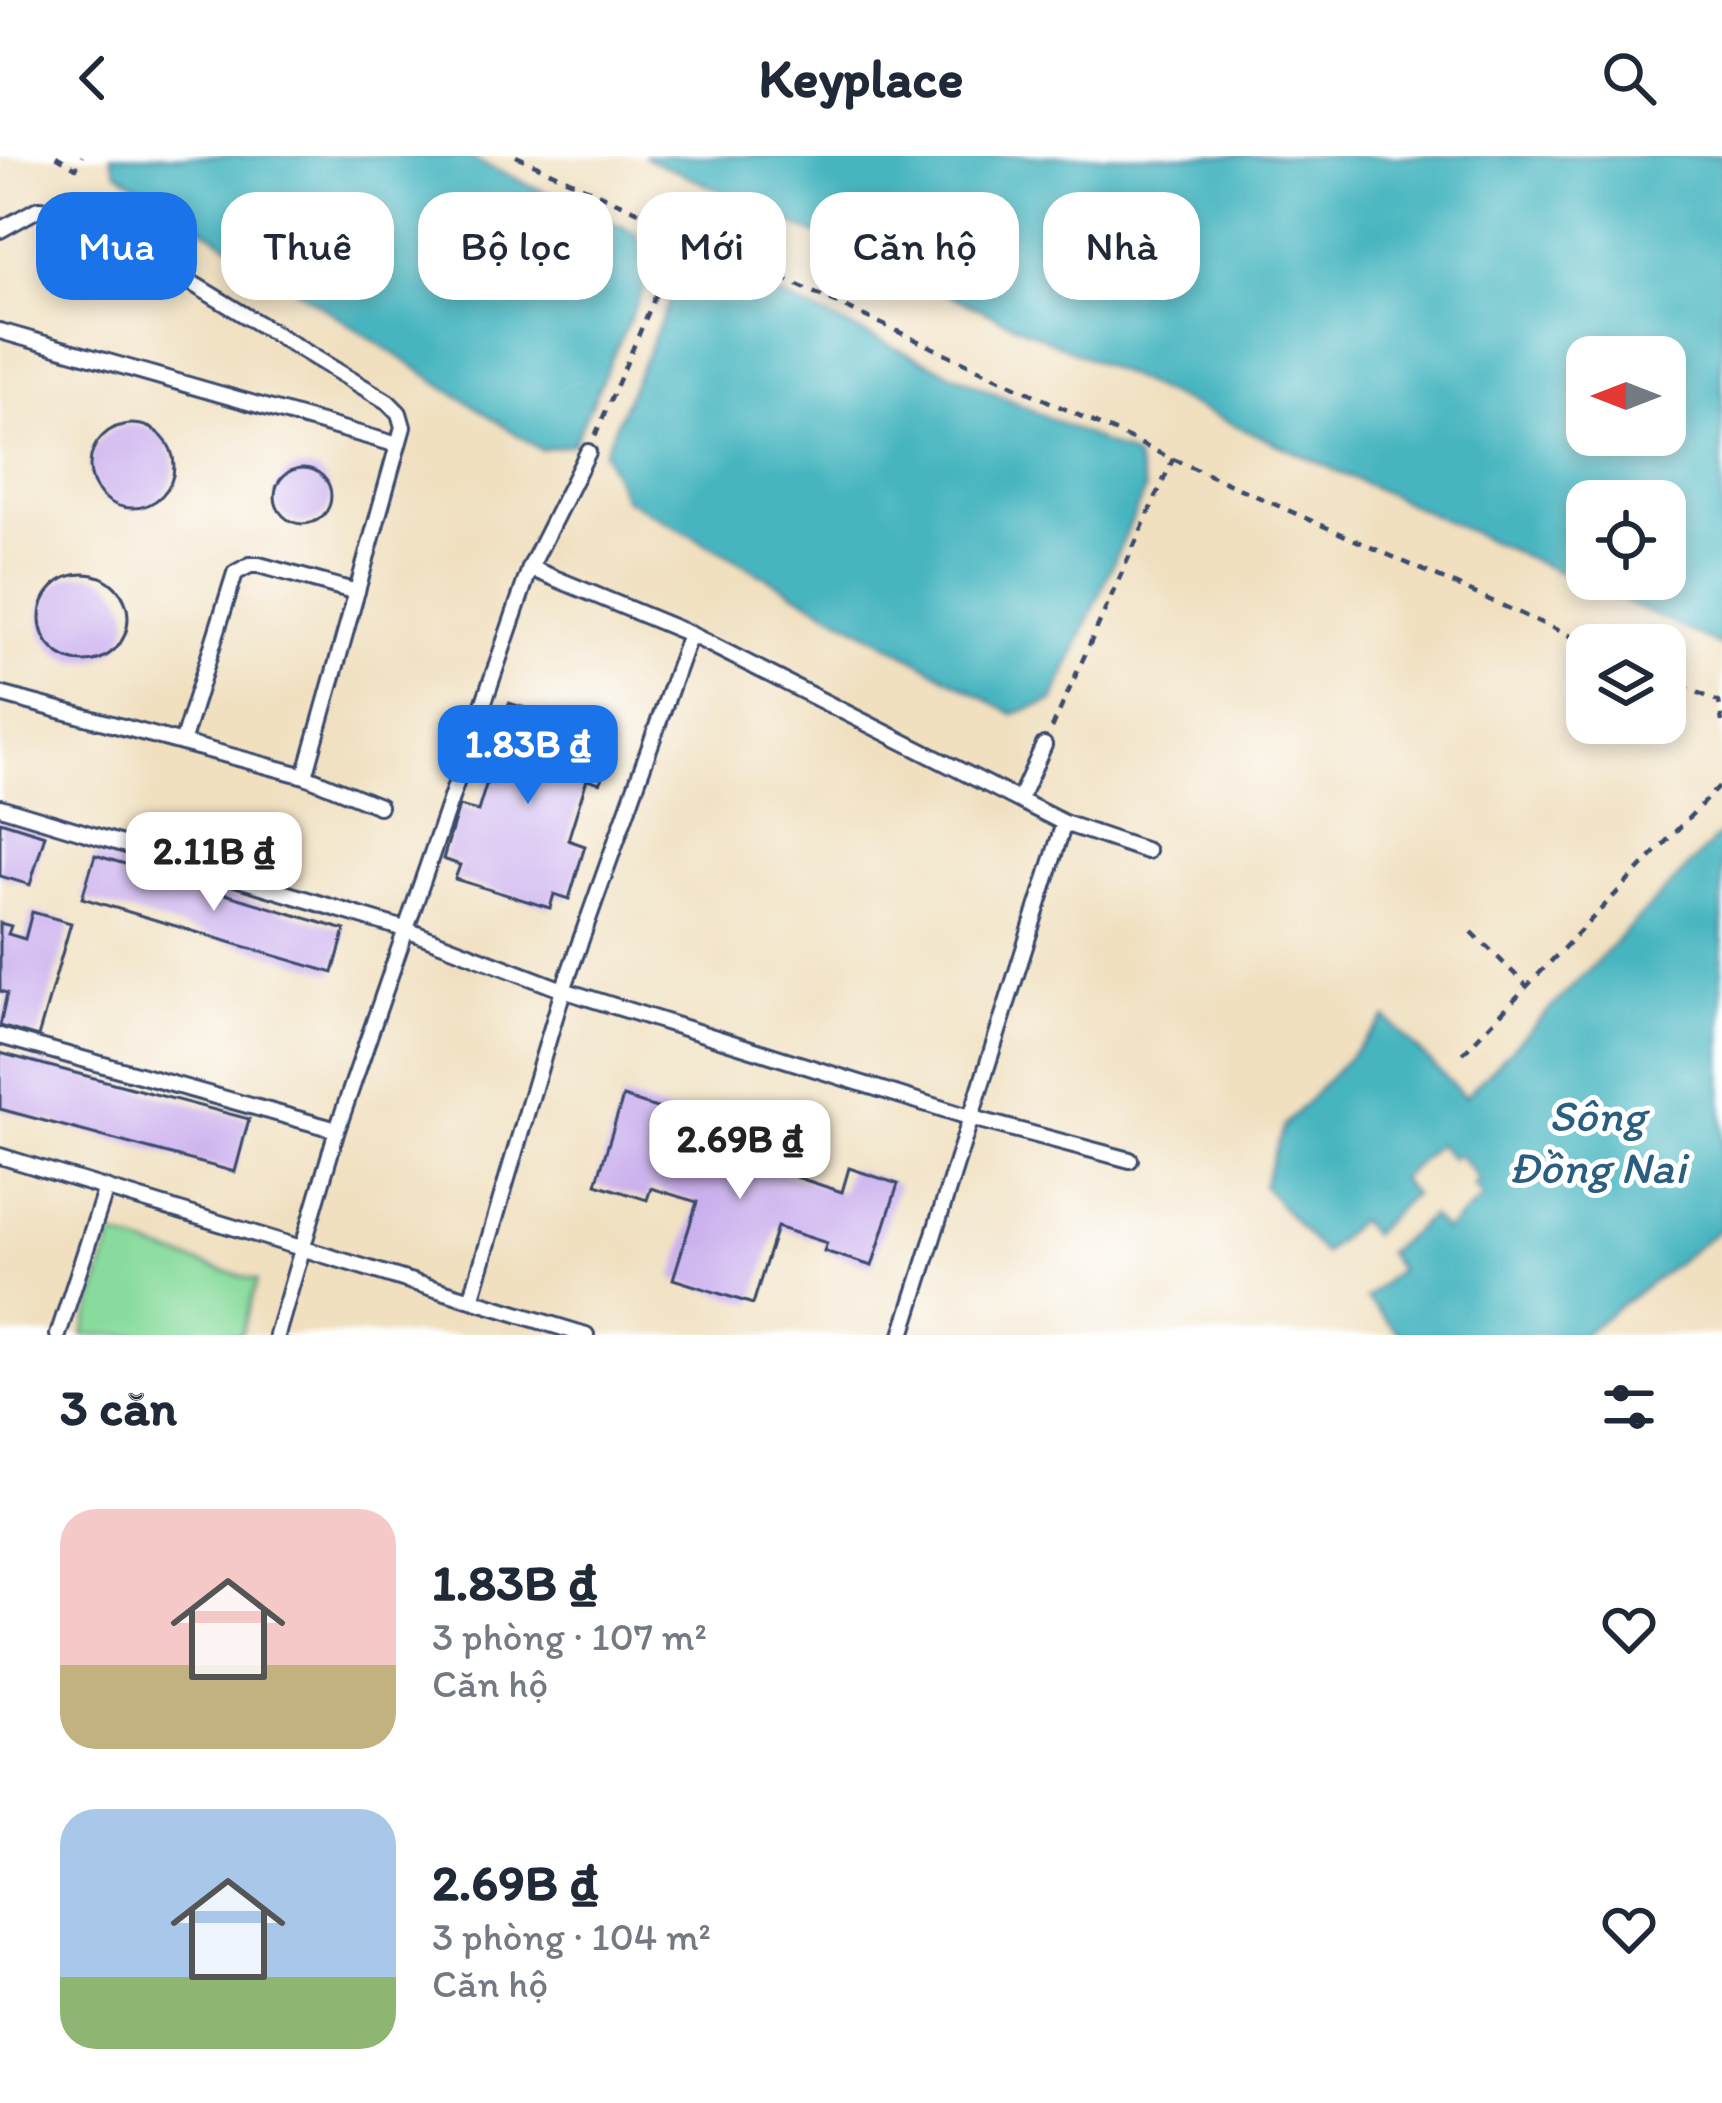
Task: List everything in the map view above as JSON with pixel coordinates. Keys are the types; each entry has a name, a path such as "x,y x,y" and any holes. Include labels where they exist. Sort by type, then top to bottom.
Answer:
{"lane":[{"path":"0,230 38,209 74,211 399,413 403,427 305,776"},
{"path":"0,331 398,445"},
{"path":"278,1335 337,1130 530,568 588,452"},
{"path":"182,743 235,573 260,565 356,592"},
{"path":"530,568 690,634 1064,823 1147,851"},
{"path":"471,1300 563,990 690,634"},
{"path":"0,694 305,776 379,806"},
{"path":"1019,800 1044,745"},
{"path":"0,807 404,929 563,990 972,1118 1130,1160"},
{"path":"902,1335 1064,823"},
{"path":"0,1036 337,1130"},
{"path":"0,1156 586,1335"},
{"path":"58,1335 106,1188"}],"path":[{"path":"56,156 76,168 82,156"},
{"path":"516,156 637,211"},
{"path":"786,280 1566,634"},
{"path":"588,452 654,300"},
{"path":"1044,745 1173,459"},
{"path":"1686,688 1718,702 1722,722"},
{"path":"1463,1053 1722,783"},
{"path":"1472,932 1527,986"}],"green space":[{"path":"113,1236 257,1281 241,1335 83,1335"}],"water":[{"path":"111,156 465,156 545,192 418,192 418,300 613,300 613,223 637,235 638,300 573,444 541,450 313,300 394,300 394,192 221,192 221,240 197,224 197,192 148,192 116,171"},
{"path":"643,156 1722,156 1722,646 1686,630 1686,624 1674,624 1621,600 1686,600 1686,480 1566,480 1566,575 960,300 1019,300 1019,192 810,192 810,232 786,221 786,192 722,192"},
{"path":"786,298 1135,457 1145,490 1053,701 1013,714 624,498 604,452 670,300"},
{"name":"Sông Đồng Nai","path":"1722,832 1722,1228 1582,1335 1400,1335 1366,1298 1399,1269 1387,1253 1431,1216 1445,1231 1483,1198 1473,1186 1478,1179 1458,1154 1452,1159 1438,1144 1400,1179 1413,1194 1372,1234 1359,1220 1324,1254 1263,1186 1284,1126 1386,1018 1465,1097"}],"building":[{"path":"132,424 162,436 174,466 162,496 132,508 102,496 90,466 102,436"},
{"path":"303,468 323,476 331,496 323,516 303,524 283,516 275,496 283,476"},
{"path":"84,574 101,577 115,587 125,601 125,635 115,649 101,659 84,662 67,659 53,649 43,635 40,618 43,601 53,587 67,577"},
{"path":"509,703 604,733 599,748 610,751 600,783 587,779 568,840 585,846 569,899 554,894 550,908 455,879 460,865 443,859 459,806 478,811 496,753 479,748 490,712 504,717"},
{"path":"0,821 45,835 30,885 0,876"},
{"path":"95,855 345,930 333,973 82,898"},
{"path":"32,912 71,923 38,1037 0,1026 7,993 0,991 0,923 11,926 8,934 25,939"},
{"path":"0,1053 249,1119 235,1172 0,1109"},
{"path":"623,1097 672,1113 665,1136 716,1152 720,1141 788,1163 784,1173 842,1192 849,1168 898,1184 872,1266 824,1251 827,1243 777,1227 753,1304 673,1279 697,1202 651,1188 647,1200 596,1184"}]}
